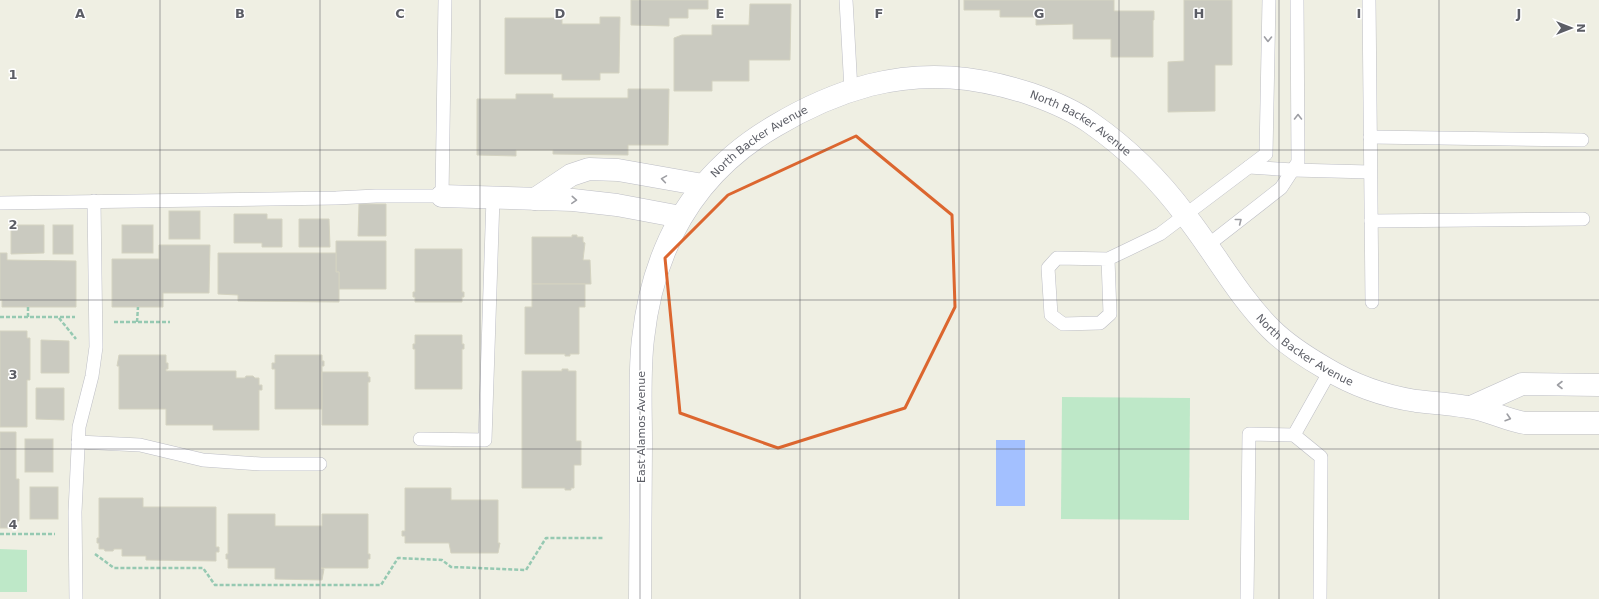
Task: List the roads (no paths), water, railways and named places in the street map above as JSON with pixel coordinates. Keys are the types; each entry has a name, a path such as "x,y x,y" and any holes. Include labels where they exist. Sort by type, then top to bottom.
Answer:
{"street":[{"name":"North Backer Avenue","path":"662,258 681,217 703,185 757,136 803,109 851,90 890,80 918,77 962,77 1004,85 1050,100 1090,122 1137,161 1167,191 1208,245 1244,299 1272,330 1301,354 1330,371 1358,385 1384,394 1411,400 1471,407 1523,423 1599,423"},
{"path":"535,199 571,175 589,169 618,170 703,185"},
{"path":"442,196 599,202 681,217"},
{"name":"East Alamos Avenue","path":"640,599 642,342 651,293 662,258"},
{"path":"1471,407 1522,384 1599,385"}],"lane":[{"path":"0,203 442,196 445,0"},
{"path":"846,0 851,90"},
{"path":"1108,259 1110,314 1100,323 1063,324 1051,315 1048,268 1057,258 1108,259 1160,234 1266,154 1269,0"},
{"path":"1208,245 1281,188 1298,162 1297,0"},
{"path":"1369,0 1372,302"},
{"path":"1370,137 1582,140"},
{"path":"1249,167 1370,172"},
{"path":"420,439 484,440 494,198"},
{"path":"76,599 75,542 78,442 80,419 92,376 96,347 94,201"},
{"path":"1371,221 1583,219"},
{"path":"1294,435 1330,371"},
{"path":"1247,599 1249,434 1294,435 1321,457 1320,599"},
{"path":"78,442 140,445 203,460 261,464 320,464"}],"water":[{"path":"996,440 1025,440 1025,506 996,506"}]}
